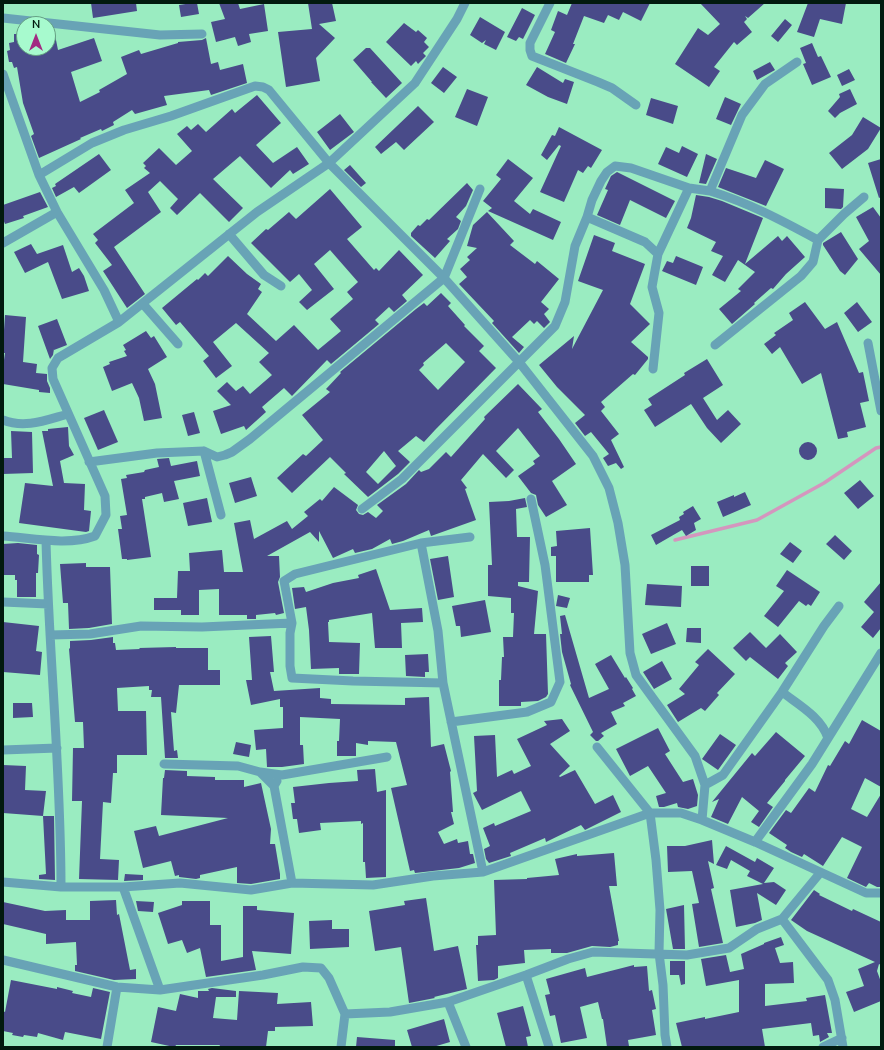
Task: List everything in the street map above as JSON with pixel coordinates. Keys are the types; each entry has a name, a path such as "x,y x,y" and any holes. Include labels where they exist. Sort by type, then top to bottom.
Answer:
{"street":[{"path":"3,536 46,541 85,540 95,536 106,515 105,496 53,379 52,368 58,358 119,322 257,212 329,163 415,83 457,19 465,3"},
{"path":"550,3 530,43 532,56 612,88 636,105"},
{"path":"3,18 160,35 202,34"},
{"path":"710,191 742,115 765,84 797,62"},
{"path":"3,74 39,175 57,212 104,290 119,322"},
{"path":"39,175 92,144 124,130 171,116 255,86 263,87 269,90 329,163 444,278 519,362 594,456 609,488 618,522 625,565 630,653 636,675 695,756 705,785 702,820"},
{"path":"362,509 402,479 555,326 565,302 575,246 588,217 592,200 607,172 615,166 631,168 689,188 710,191 738,200 765,212 818,240"},
{"path":"653,369 659,313 652,287 658,254 689,188"},
{"path":"89,462 157,452 204,451 217,457 232,452 250,439 444,278 480,189"},
{"path":"715,345 801,276 813,262 818,240 844,214 864,197"},
{"path":"3,243 57,212"},
{"path":"588,217 645,242 658,254"},
{"path":"229,234 264,275 281,286"},
{"path":"143,304 178,344"},
{"path":"868,343 881,411"},
{"path":"3,420 11,423 31,424 68,414"},
{"path":"204,451 221,515"},
{"path":"451,722 527,712 551,702 560,682 545,565 531,499"},
{"path":"443,683 292,678 290,666 290,634 292,623 284,580 295,574 421,543 470,537"},
{"path":"46,541 48,604 61,834 61,887"},
{"path":"421,543 438,631 443,683 483,872"},
{"path":"3,602 48,604"},
{"path":"705,785 723,775 782,692 824,626 839,606"},
{"path":"50,635 90,634 141,626 202,627 292,623"},
{"path":"755,842 812,764 881,653"},
{"path":"782,692 812,714 824,728 828,738"},
{"path":"597,746 650,813 660,910 659,953 663,985 665,1035 667,1047"},
{"path":"3,750 57,748"},
{"path":"164,764 238,766 260,772 282,775 387,757"},
{"path":"260,772 274,786 292,883"},
{"path":"274,786 282,775"},
{"path":"3,882 61,887 123,887 180,883 251,890 292,883 373,885 433,876 483,872 650,813 682,813 755,842 866,893 881,893"},
{"path":"345,1014 390,1012 448,1002 568,959 593,952 687,955 729,948 757,929 782,919 820,872"},
{"path":"123,887 160,990"},
{"path":"782,919 828,980 835,1000 842,1042 823,1047"},
{"path":"3,960 117,987 160,990 263,975 303,967 321,968 329,978 345,1014 341,1047"},
{"path":"526,975 549,1047"},
{"path":"107,1047 117,987"},
{"path":"448,1002 466,1047"}],"building":[{"path":"91,3 136,3 137,11 93,18"},
{"path":"197,3 199,14 181,17 179,5"},
{"path":"219,3 238,3 240,9 264,4 268,31 249,34 251,42 238,46 235,37 216,42 211,22 225,19"},
{"path":"308,3 332,3 336,21 319,24 335,38 316,58 320,81 286,87 278,32 312,29"},
{"path":"572,3 650,3 641,21 623,12 619,20 608,15 604,23 584,16 573,44 575,44 566,63 545,54 555,32 551,30 558,11 567,15"},
{"path":"700,3 765,3 748,18 745,16 747,19 744,22 752,32 737,45 734,42 714,67 720,71 709,87 675,64 698,28 708,35 720,24"},
{"path":"808,3 846,3 842,24 820,19 814,37 797,32"},
{"path":"522,8 535,15 523,39 519,37 516,41 507,37"},
{"path":"480,17 505,32 496,50 484,44 486,40 482,43 470,35"},
{"path":"785,19 792,25 778,42 771,36"},
{"path":"404,23 416,32 418,30 427,38 424,42 429,47 423,53 426,56 418,64 416,61 411,66 386,42"},
{"path":"14,34 16,34 16,56 56,56 56,40 58,50 94,38 102,61 71,72 80,102 100,92 99,90 127,74 121,57 139,50 141,54 178,42 202,40 206,38 211,64 218,62 220,70 243,64 247,83 211,95 209,90 164,96 167,105 135,114 132,110 113,122 114,125 102,131 101,129 80,138 81,139 39,158 31,136 34,134 23,103 17,67 14,68 12,62 9,62 7,51 10,50 9,43 14,42"},
{"path":"812,43 818,57 821,56 831,77 812,85 803,64 806,63 800,48"},
{"path":"366,48 370,48 402,83 386,98 353,60"},
{"path":"770,62 775,70 757,80 753,71"},
{"path":"443,67 457,77 444,93 431,83"},
{"path":"537,67 563,83 565,79 574,82 567,104 548,97 526,85"},
{"path":"849,69 855,80 842,86 837,75"},
{"path":"467,89 488,97 477,126 455,117"},
{"path":"850,89 857,104 840,113 835,118 828,111 840,97 839,94"},
{"path":"257,95 281,123 256,145 273,163 297,147 309,164 293,174 290,170 271,188 240,156 213,179 243,208 229,222 200,193 177,215 170,208 178,199 160,181 148,192 161,212 114,247 145,294 127,308 103,271 112,265 95,243 98,240 93,234 134,203 125,190 150,173 144,168 146,166 143,163 159,148 176,165 192,151 177,134 187,126 191,130 198,124 206,132 232,109 235,113"},
{"path":"725,97 741,104 731,125 716,119"},
{"path":"651,98 678,106 673,124 646,115"},
{"path":"418,106 434,122 404,150 396,142 381,154 375,147"},
{"path":"340,114 354,132 330,150 317,132"},
{"path":"863,117 881,128 868,149 842,169 829,153 852,135"},
{"path":"559,127 602,150 591,168 588,166 583,173 578,170 564,202 540,192 561,146 559,145 547,160 541,155 552,135 555,136"},
{"path":"682,146 698,154 687,177 658,164 666,147 679,153"},
{"path":"99,154 111,170 79,193 74,187 56,197 52,188 56,186 55,184"},
{"path":"706,154 717,159 706,184 699,183"},
{"path":"508,159 533,178 514,201 530,214 533,209 561,222 553,240 488,211 492,208 483,201 501,179 496,175"},
{"path":"881,159 881,197 879,198 868,163"},
{"path":"765,160 784,169 766,206 718,187 726,168 756,178"},
{"path":"350,165 366,183 361,187 344,170"},
{"path":"617,172 675,201 666,218 630,200 620,225 597,215 608,190 605,189 611,176"},
{"path":"467,183 473,190 466,206 456,217 461,221 458,229 447,239 450,241 435,258 411,236 411,233 418,225 420,226 427,219 429,220"},
{"path":"825,188 844,189 843,207 841,209 825,208"},
{"path":"330,189 362,227 347,239 374,270 376,268 379,271 399,250 423,275 402,295 407,301 394,312 389,307 375,320 379,324 331,364 327,360 292,396 284,388 262,407 266,412 246,430 244,426 221,434 213,411 231,405 217,391 227,382 236,391 243,386 250,394 272,375 259,362 269,353 236,323 213,342 232,366 216,378 203,361 209,356 180,322 176,325 162,308 205,273 208,276 228,256 247,274 261,284 258,289 262,292 247,314 276,341 294,325 318,350 341,331 330,319 353,299 347,292 358,282 330,250 314,264 334,289 307,310 299,302 312,290 299,274 290,282 251,243 266,229 268,230 289,212 296,219"},
{"path":"40,192 48,207 23,216 24,218 5,224 3,219 3,205"},
{"path":"696,195 722,201 763,218 745,264 778,236 782,241 787,236 805,257 786,274 773,289 771,288 732,324 719,309 741,291 738,289 755,272 738,260 725,282 712,275 723,256 711,251 716,242 687,228 691,218"},
{"path":"873,207 881,218 881,275 859,249 869,241 856,217"},
{"path":"487,212 514,241 510,245 535,264 537,261 559,279 541,302 549,309 544,314 550,322 544,328 537,321 534,324 530,320 512,337 524,347 519,353 492,323 494,321 459,284 467,277 460,269 470,260 467,257 477,248 467,246 473,225"},
{"path":"841,232 858,259 845,275 840,271 823,245 823,243"},
{"path":"594,235 615,243 612,251 645,264 630,304 650,324 631,342 648,357 648,359 635,375 633,374 601,402 605,407 601,411 619,434 611,440 624,467 621,469 616,463 608,466 603,458 609,454 591,432 585,436 575,423 585,415 557,387 539,365 574,336 572,349 603,290 578,281"},
{"path":"31,244 37,254 63,245 72,272 79,268 84,276 89,291 62,299 48,262 25,273 14,252"},
{"path":"676,256 703,267 696,285 662,271 667,261 673,263"},
{"path":"441,293 451,303 448,306 465,325 464,326 484,346 479,351 496,368 424,442 416,436 398,451 410,462 398,474 368,497 344,474 346,473 330,457 292,493 277,478 303,454 306,456 323,440 302,415 330,392 326,389 341,373 340,372 416,309 424,303 427,306","holes":["446,343 465,362 438,390 419,370 424,365 423,363","384,451 396,466 378,484 366,472"]},
{"path":"805,302 825,329 837,322 859,373 863,372 869,401 860,403 866,427 847,432 848,437 838,439 821,373 802,384 780,347 772,354 764,344 776,335 774,333 793,320 789,313"},
{"path":"857,302 872,322 858,332 844,313"},
{"path":"5,315 26,317 23,362 37,364 36,373 47,374 50,393 3,384 5,353 3,353 3,330"},
{"path":"57,319 67,345 54,349 53,355 50,359 38,326"},
{"path":"146,331 151,338 154,336 167,357 148,369 155,384 162,418 144,421 139,398 132,383 112,391 103,367 110,364 109,362 127,356 123,345"},
{"path":"707,359 723,385 703,398 717,420 728,410 741,424 721,443 707,428 691,404 655,427 644,410 652,405 648,399 685,375 684,373"},
{"path":"518,384 542,409 538,412 576,464 552,481 567,505 546,517 538,505 536,495 531,493 518,476 535,464 533,461 540,456 518,428 496,451 514,470 506,478 483,454 461,480 467,488 465,489 476,520 431,536 429,530 403,541 392,544 390,539 372,549 355,553 353,549 333,558 319,531 319,542 310,532 267,556 279,556 280,577 278,582 284,613 276,615 275,613 256,615 256,619 247,619 247,615 219,615 219,589 199,590 199,615 181,615 181,610 154,610 154,598 177,598 178,571 190,571 189,553 222,550 224,572 243,572 234,523 250,520 254,539 287,521 292,529 308,516 304,512 320,499 322,501 334,487 358,505 356,510 359,514 363,515 368,512 376,518 383,511 377,505 406,484 419,470 421,472 429,469 446,452 451,457 485,419 484,417"},
{"path":"104,410 118,442 98,450 84,418"},
{"path":"194,412 200,433 188,436 182,415"},
{"path":"68,427 69,446 74,455 60,461 64,483 85,484 84,510 91,511 89,531 86,532 19,523 25,483 53,486 42,431"},
{"path":"11,431 32,432 33,473 3,474 3,458 12,458"},
{"path":"808,442 814,445 817,451 814,457 808,460 802,457 799,451 802,445"},
{"path":"169,458 171,466 197,461 200,476 174,481 179,499 164,502 162,493 142,499 151,557 127,560 122,559 118,529 122,529 120,516 127,515 121,479 127,478 126,475 144,472 145,470 159,467 157,459"},
{"path":"251,477 257,496 235,503 229,483"},
{"path":"860,480 874,496 858,509 844,493"},
{"path":"745,492 751,505 723,517 717,502"},
{"path":"207,498 212,522 188,526 183,503"},
{"path":"525,498 527,507 516,509 517,537 530,537 529,582 518,582 518,586 538,591 534,634 546,634 548,694 546,697 538,701 521,702 521,706 499,706 499,680 501,680 502,657 504,657 503,637 513,637 514,613 511,613 511,598 488,596 488,565 492,565 489,502 509,501"},
{"path":"693,506 701,519 694,523 696,530 686,536 682,530 656,545 651,535 680,520 679,517 684,514 683,512"},
{"path":"590,528 593,575 589,575 589,582 556,582 556,556 551,556 551,547 557,546 556,531"},
{"path":"835,535 852,551 844,560 826,544"},
{"path":"790,542 802,551 793,563 780,554"},
{"path":"18,543 37,545 37,554 39,555 38,573 36,573 36,597 17,597 17,580 15,580 15,575 4,575 3,544"},
{"path":"448,556 454,597 438,600 430,559"},
{"path":"86,563 86,567 110,567 112,624 89,628 69,629 68,603 63,603 60,564"},
{"path":"691,566 709,566 709,586 691,586"},
{"path":"376,569 390,610 422,608 423,622 401,623 402,648 375,648 372,613 329,620 329,642 360,643 359,674 339,674 339,668 311,669 306,607 295,609 292,588 304,587 306,592 333,583 359,578 358,575"},
{"path":"787,570 820,592 811,606 808,604 806,606 799,601 778,627 764,616 784,591 776,586"},
{"path":"881,582 881,628 873,638 861,627 874,612 864,602"},
{"path":"647,584 682,586 681,607 645,605"},
{"path":"558,595 570,598 567,608 556,606"},
{"path":"485,600 491,632 461,637 460,626 456,626 452,606"},
{"path":"565,615 589,698 609,689 595,664 611,655 633,688 632,689 636,696 623,703 625,706 611,712 617,724 601,733 604,736 598,741 590,735 593,732 570,685 571,684 562,652 560,634 562,634 560,616"},
{"path":"3,622 39,626 36,651 42,652 40,675 3,672"},
{"path":"667,623 676,644 651,654 642,634"},
{"path":"687,628 701,628 701,643 686,642"},
{"path":"750,632 766,648 780,634 797,652 785,663 788,666 778,679 750,657 746,661 733,648"},
{"path":"271,636 274,672 270,672 274,691 320,688 320,698 331,699 331,704 405,705 405,698 429,697 431,747 444,744 451,771 453,812 451,812 454,824 438,832 444,844 457,839 458,843 468,841 470,854 473,854 475,863 459,868 415,873 414,870 410,871 391,788 407,785 396,742 368,741 368,745 356,743 356,756 337,756 337,741 339,741 340,719 300,717 300,745 303,745 304,764 282,767 267,767 266,749 256,750 254,730 283,728 283,707 280,707 280,699 251,705 246,680 252,680 249,637"},
{"path":"113,637 113,643 115,643 116,650 176,647 208,648 208,670 220,670 220,685 179,685 176,713 171,712 174,751 177,750 178,758 165,758 161,697 151,697 152,690 149,690 149,686 117,688 118,711 146,711 147,755 117,755 117,773 113,773 111,803 103,802 100,859 119,860 118,880 79,879 82,801 72,801 73,748 84,748 83,722 75,722 69,649 70,641"},
{"path":"708,649 735,674 717,693 719,695 705,711 701,708 678,722 667,705 685,694 679,689 699,665 695,662"},
{"path":"428,654 429,672 425,672 425,677 406,676 405,655"},
{"path":"662,661 672,679 654,689 643,672"},
{"path":"13,703 32,703 33,717 13,718"},
{"path":"562,719 570,731 550,744 570,766 559,776 560,777 575,770 595,804 613,795 621,812 585,830 581,825 546,842 545,838 510,853 511,856 489,863 486,859 484,849 490,846 483,828 494,823 495,826 531,811 521,791 482,810 473,793 477,791 474,736 495,735 497,777 512,770 514,774 531,766 517,739 547,725 544,721"},
{"path":"862,720 881,731 881,787 865,778 851,809 867,817 881,794 881,887 877,887 869,883 866,887 847,878 862,847 842,837 823,866 804,854 802,857 791,852 785,848 787,845 769,833 786,810 791,813 809,788 815,792 828,765 830,766 845,741 849,744"},
{"path":"658,728 670,751 665,754 683,782 693,779 698,795 697,806 688,809 678,807 677,803 659,807 656,796 666,793 648,766 630,776 616,749"},
{"path":"776,732 805,756 767,803 773,807 759,827 751,822 759,811 742,797 728,824 711,817 719,799 712,802 752,753 755,756"},
{"path":"720,734 736,745 718,770 702,759"},
{"path":"236,742 251,745 249,757 233,754"},
{"path":"3,765 26,766 25,790 46,791 43,816 3,813"},
{"path":"375,769 377,792 386,790 386,877 366,878 365,862 363,862 363,823 361,824 361,821 320,823 321,830 299,833 297,819 293,819 291,803 295,803 293,787 358,781 357,770"},
{"path":"165,770 187,771 187,776 215,777 215,780 244,780 244,787 261,783 271,829 270,844 275,844 280,879 251,884 237,883 237,867 200,875 200,878 196,879 179,877 179,875 175,876 171,861 143,868 134,831 156,826 159,836 228,818 161,815 163,778"},
{"path":"43,816 54,816 55,880 39,879 39,875 46,874"},
{"path":"712,840 714,864 708,861 714,888 711,889 723,943 699,947 692,904 699,903 692,871 668,872 667,846 685,846"},
{"path":"726,846 755,862 757,858 774,868 764,883 774,882 786,890 776,905 757,893 762,920 736,927 730,890 763,884 747,876 750,871 731,860 727,869 716,865"},
{"path":"614,853 617,886 609,886 619,941 618,945 610,947 592,946 567,953 551,953 551,949 524,950 525,963 498,966 498,978 494,980 478,981 476,945 478,945 478,936 496,935 494,880 527,879 559,875 555,859 577,854 577,856"},
{"path":"125,874 143,875 143,880 124,881"},
{"path":"814,890 820,894 819,895 852,911 853,909 881,922 881,965 879,964 877,971 881,982 881,1001 854,1012 846,992 864,986 858,969 875,962 807,931 791,920"},
{"path":"426,898 434,951 458,946 467,989 434,997 435,998 409,1003 401,947 375,951 369,911 405,905 404,901"},
{"path":"116,900 117,915 119,914 130,970 136,969 136,979 114,980 75,971 75,965 77,965 76,942 46,944 46,934 3,924 3,902 45,911 66,910 66,920 90,920 90,901"},
{"path":"136,901 154,902 153,912 138,911"},
{"path":"182,901 210,901 210,925 221,925 221,961 243,957 243,906 257,906 257,910 294,913 291,954 252,951 256,970 206,977 200,948 187,953 182,940 168,944 158,913 182,905"},
{"path":"684,905 685,949 673,949 666,909"},
{"path":"332,920 332,929 349,929 349,947 310,949 309,921"},
{"path":"781,937 784,945 775,948 780,963 793,962 794,983 765,984 765,1006 807,1001 806,998 825,995 832,1033 827,1033 829,1037 820,1042 819,1035 813,1036 811,1023 762,1029 765,1047 682,1047 676,1023 739,1012 739,980 706,986 701,959 726,955 730,972 744,969 741,954"},
{"path":"670,961 685,961 685,984 681,985 679,975 670,975"},
{"path":"634,965 634,967 647,966 649,991 652,990 656,1009 652,1010 656,1035 628,1040 629,1046 607,1047 603,1019 598,1002 580,1007 587,1038 561,1043 555,1015 550,1016 545,995 550,994 546,979 585,968 587,977"},
{"path":"11,980 57,989 57,987 73,991 72,993 91,997 93,988 110,992 101,1039 65,1032 63,1040 38,1033 37,1037 24,1035 23,1037 12,1035 13,1033 3,1031 3,1011 5,1012"},
{"path":"212,988 236,991 236,997 216,997 213,1018 237,1020 239,991 278,993 277,1004 311,1002 313,1026 275,1027 275,1031 268,1031 266,1047 176,1045 174,1047 151,1042 158,1007 176,1011 180,994 198,998 198,991 209,991 208,989"},
{"path":"523,1006 531,1036 526,1037 528,1047 506,1047 497,1013"},
{"path":"444,1019 450,1042 433,1047 412,1047 407,1030"},
{"path":"357,1037 395,1040 395,1047 356,1047"}],"waterway":[{"path":"675,540 757,520 824,483 876,448 881,447"}]}
